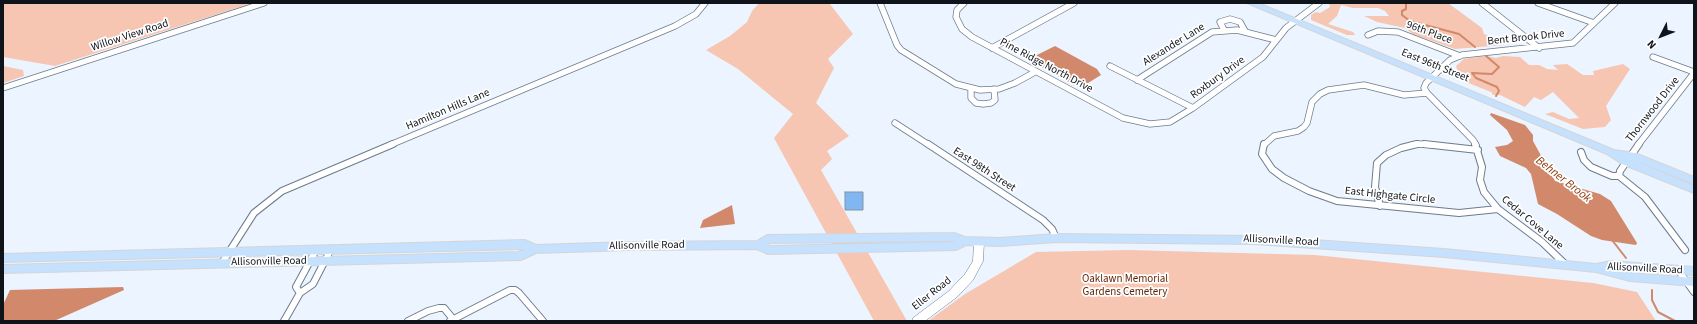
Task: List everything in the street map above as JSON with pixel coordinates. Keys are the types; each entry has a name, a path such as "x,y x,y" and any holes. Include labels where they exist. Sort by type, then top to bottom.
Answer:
{"main road":[{"name":"East 96th Street","path":"1251,3 1610,152 1694,181"},
{"name":"East 96th Street","path":"1628,159 1694,190"},
{"name":"Allisonville Road","path":"3,269 521,256 534,249 759,245 768,250 813,250 956,246 964,241 1000,242 1056,238 1255,240 1414,251 1596,268 1630,276 1690,282"},
{"name":"Allisonville Road","path":"3,258 525,244 534,249"},
{"name":"Allisonville Road","path":"1596,268 1611,265 1694,271"}],"street":[{"name":"Willow View Road","path":"3,88 264,3"},
{"name":"Hamilton Hills Lane","path":"222,263 254,213 282,191 675,26 696,14 705,3"},
{"path":"880,3 896,45 901,50 956,84 971,88 994,90 1015,83 1035,72"},
{"name":"Pine Ridge North Drive","path":"964,3 956,13 956,17 962,29 972,37 1123,118 1139,122"},
{"path":"992,48 1074,3"},
{"name":"Roxbury Drive","path":"1139,122 1150,124 1170,122 1193,108 1268,54 1280,34 1294,21 1319,3"},
{"path":"1482,3 1539,48"},
{"path":"1538,3 1594,23"},
{"name":"Bent Brook Drive","path":"1432,78 1450,60 1460,56 1573,43 1615,3"},
{"name":"Alexander Lane","path":"1224,30 1220,22 1230,19 1240,22 1245,31"},
{"name":"Alexander Lane","path":"1137,80 1203,36 1212,32 1224,30 1245,31 1276,40"},
{"name":"96th Place","path":"1368,35 1381,31 1403,34 1460,56"},
{"path":"1653,57 1694,73"},
{"path":"1110,66 1193,108"},
{"name":"Thornwood Drive","path":"1619,176 1628,159 1694,73"},
{"path":"1427,94 1424,90 1424,85 1432,78"},
{"name":"East Highgate Circle","path":"1427,94 1404,95 1364,85 1335,88 1320,94 1309,108 1308,123 1304,127 1298,131 1274,136 1264,144 1262,154 1267,164 1284,178 1323,197 1337,201 1459,213 1471,213 1498,209"},
{"path":"971,88 972,98 976,102 983,104 991,103 995,100 994,90"},
{"name":"Cedar Cove Lane","path":"1427,94 1467,132 1478,150 1482,167 1480,180 1484,192 1498,209 1542,242 1566,265"},
{"name":"East 98th Street","path":"895,123 1044,220 1052,229 1056,238"},
{"path":"1380,206 1375,187 1377,163 1386,155 1400,148 1419,144 1478,150"},
{"path":"1581,152 1584,160 1591,167 1612,176 1619,176 1645,197 1685,250"},
{"name":"Eller Road","path":"916,321 953,294 969,277 978,261 979,242"},
{"path":"300,293 296,287 316,250"},
{"path":"284,321 300,293 310,288 313,284 331,250"},
{"path":"1678,270 1690,282 1694,292"},
{"path":"408,321 428,311 439,308 444,308 452,320 510,290 515,290 519,293 542,321"}],"green space":[{"path":"3,3 252,3 55,66 3,57"},
{"path":"759,3 831,3 830,4 853,34 828,59 834,68 816,103 849,136 827,151 832,159 821,170 907,321 874,321 774,138 793,114 738,69 706,50 730,36 747,22 752,11"},
{"path":"1329,3 1448,3 1482,28 1484,34 1501,41 1504,45 1455,49 1413,34 1405,28 1377,22 1364,16 1389,16 1385,11 1378,8 1353,8 1341,5 1337,16 1328,24 1353,32 1355,35 1347,35 1311,20 1311,15 1316,12 1320,13 1330,7"},
{"path":"1486,56 1496,58 1503,56 1520,57 1529,65 1539,65 1547,69 1558,70 1553,65 1567,64 1583,75 1594,75 1593,71 1623,64 1630,69 1606,106 1611,120 1605,127 1583,129 1545,114 1553,112 1569,119 1579,118 1553,92 1541,100 1534,97 1525,107 1500,95 1493,95 1491,92 1461,80 1456,66 1464,59"},
{"path":"3,66 23,70 24,76 3,83"},
{"name":"Oaklawn Memorial Gardens Cemetery","path":"1128,250 1315,255 1593,283 1637,292 1656,321 928,321 965,294 1036,252"}],"shaded area":[{"path":"1055,46 1097,69 1101,75 1080,88 1034,63 1033,58"},
{"path":"1491,113 1525,125 1533,135 1533,141 1555,181 1600,194 1611,201 1637,243 1636,245 1602,240 1591,236 1557,214 1538,204 1531,174 1526,168 1500,156 1495,147 1507,145 1513,141 1507,130 1490,115"},
{"path":"732,205 735,224 700,228 703,220"},
{"path":"123,287 124,290 54,321 3,321 3,305 10,290"}],"building":[{"path":"845,192 863,192 863,210 845,210"}],"waterway":[{"name":"Behner Brook","path":"1406,3 1406,9 1402,11 1402,15 1410,21 1459,34 1475,47"},
{"name":"Behner Brook","path":"1486,56 1499,67 1492,74 1472,73 1476,78 1497,87 1499,91 1496,96"},
{"name":"Behner Brook","path":"1612,240 1626,258"},
{"name":"Behner Brook","path":"1652,290 1652,300 1658,312 1675,321"}]}
